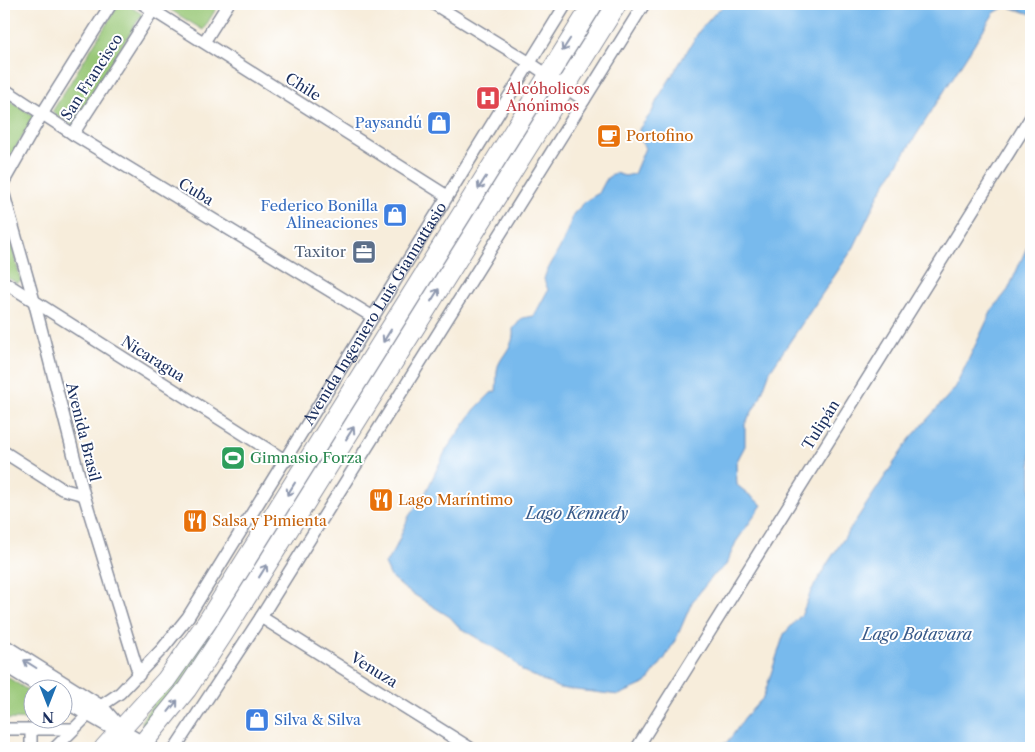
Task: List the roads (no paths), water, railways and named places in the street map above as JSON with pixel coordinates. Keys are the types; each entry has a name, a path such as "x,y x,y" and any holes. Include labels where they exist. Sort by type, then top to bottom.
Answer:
{"main road":[{"name":"Avenida Ingeniero Luis Giannattasio","path":"104,748 166,680 207,622 364,374 593,4"},
{"path":"144,747 224,633 617,4"}],"street":[{"name":"San Francisco","path":"4,181 42,114 111,4"},
{"name":"Chile","path":"143,4 448,196"},
{"path":"204,42 228,4"},
{"path":"434,4 530,63 584,100"},
{"name":"Avenida Ingeniero Luis Giannattasio","path":"55,748 73,729 120,693 139,675 188,617 286,461 566,4"},
{"path":"176,748 261,617 644,4"},
{"name":"San Francisco","path":"73,134 153,10"},
{"name":"Cuba","path":"4,89 73,134 373,318"},
{"name":"Tulipán","path":"637,748 1031,117"},
{"name":"Avenida Brasil","path":"4,195 34,301 84,495 139,675"},
{"name":"Nicaragua","path":"4,282 286,461"},
{"path":"4,452 62,489 84,495"},
{"name":"Venuza","path":"261,617 470,748"},
{"path":"4,647 144,747"},
{"path":"4,663 32,680"},
{"path":"72,702 95,711"},
{"path":"4,729 22,730"},
{"path":"31,730 31,748"}],"water":[{"name":"Lago Kennedy","path":"728,4 1031,4 1031,14 1006,6 994,13 880,192 854,247 770,371 760,398 745,424 745,446 736,463 737,485 762,505 736,542 726,565 712,577 692,602 677,637 665,658 646,683 619,695 559,688 523,671 508,656 460,628 450,617 405,589 391,577 385,564 396,547 409,516 425,494 446,450 475,409 491,393 496,391 498,366 510,345 513,329 522,318 534,316 548,290 544,279 546,273 563,242 574,213 587,200 599,193 607,178 615,173 625,176 634,174 645,148 640,140 639,129 652,112 657,100 700,30 717,11"},
{"name":"Lago Botavara","path":"1031,238 1031,748 715,748 728,742 745,717 763,698 784,634 802,614 811,591 829,561 909,440 955,388 992,310 1008,290"}],"place":[{"name":"Alcóholicos Anónimos","path":"488,98"},
{"name":"Paysandú","path":"439,123"},
{"name":"Portofino","path":"609,136"},
{"name":"Federico Bonilla Alineaciones","path":"395,215"},
{"name":"Taxitor","path":"364,252"},
{"name":"Gimnasio Forza","path":"233,458"},
{"name":"Lago Maríntimo","path":"381,500"},
{"name":"Salsa y Pimienta","path":"195,521"},
{"name":"Silva & Silva","path":"257,720"}]}
